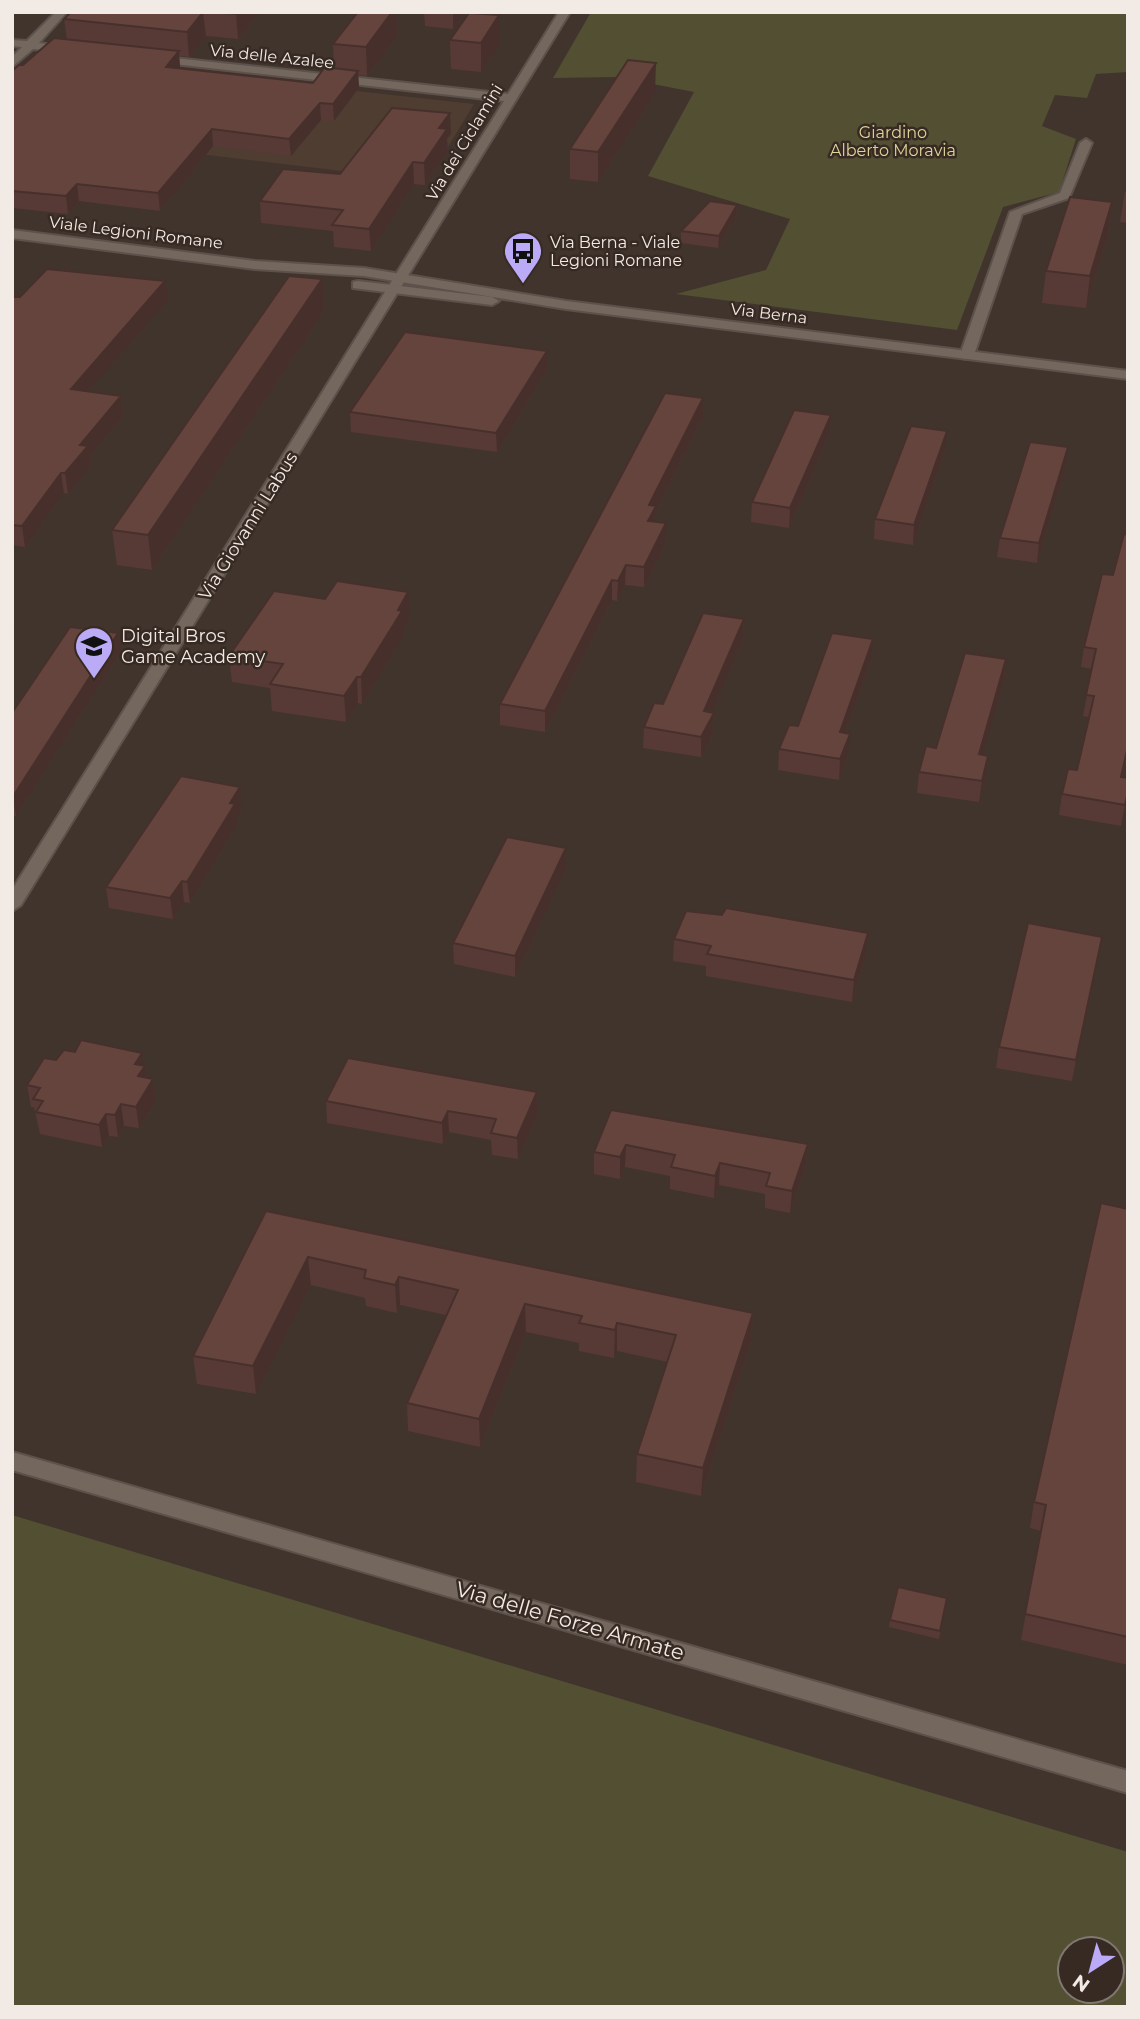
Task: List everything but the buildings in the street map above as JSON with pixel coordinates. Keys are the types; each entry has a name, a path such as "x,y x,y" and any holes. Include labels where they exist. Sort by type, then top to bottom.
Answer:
{"street":[{"path":"12,64 62,12"},
{"name":"Via dei Ciclamini","path":"398,284 565,12"},
{"path":"12,43 85,51"},
{"name":"Via delle Azalee","path":"141,58 510,98"},
{"path":"967,355 1016,212 1065,195 1086,143"},
{"name":"Viale Legioni Romane","path":"12,234 398,284"},
{"name":"Via Berna","path":"398,284 465,299 566,305 1128,375"},
{"name":"Via Giovanni Labus","path":"12,905 398,284"},
{"name":"Via delle Forze Armate","path":"12,1461 1128,1782"}],"shaded area":[{"path":"157,69 474,104 425,185 357,177 359,173 66,138"}],"green space":[{"name":"Giardino Alberto Moravia","path":"591,12 1128,12 1128,72 1096,74 1087,98 1055,95 1042,126 1076,139 1059,192 1003,207 957,330 676,294 766,270 790,219 648,176 694,92 617,77 553,78"},
{"path":"12,1515 1128,1852 1128,2007 12,2007"}],"place":[{"name":"Via Berna - Viale Legioni Romane","path":"523,285"},
{"name":"Digital Bros Game Academy","path":"94,680"}]}
